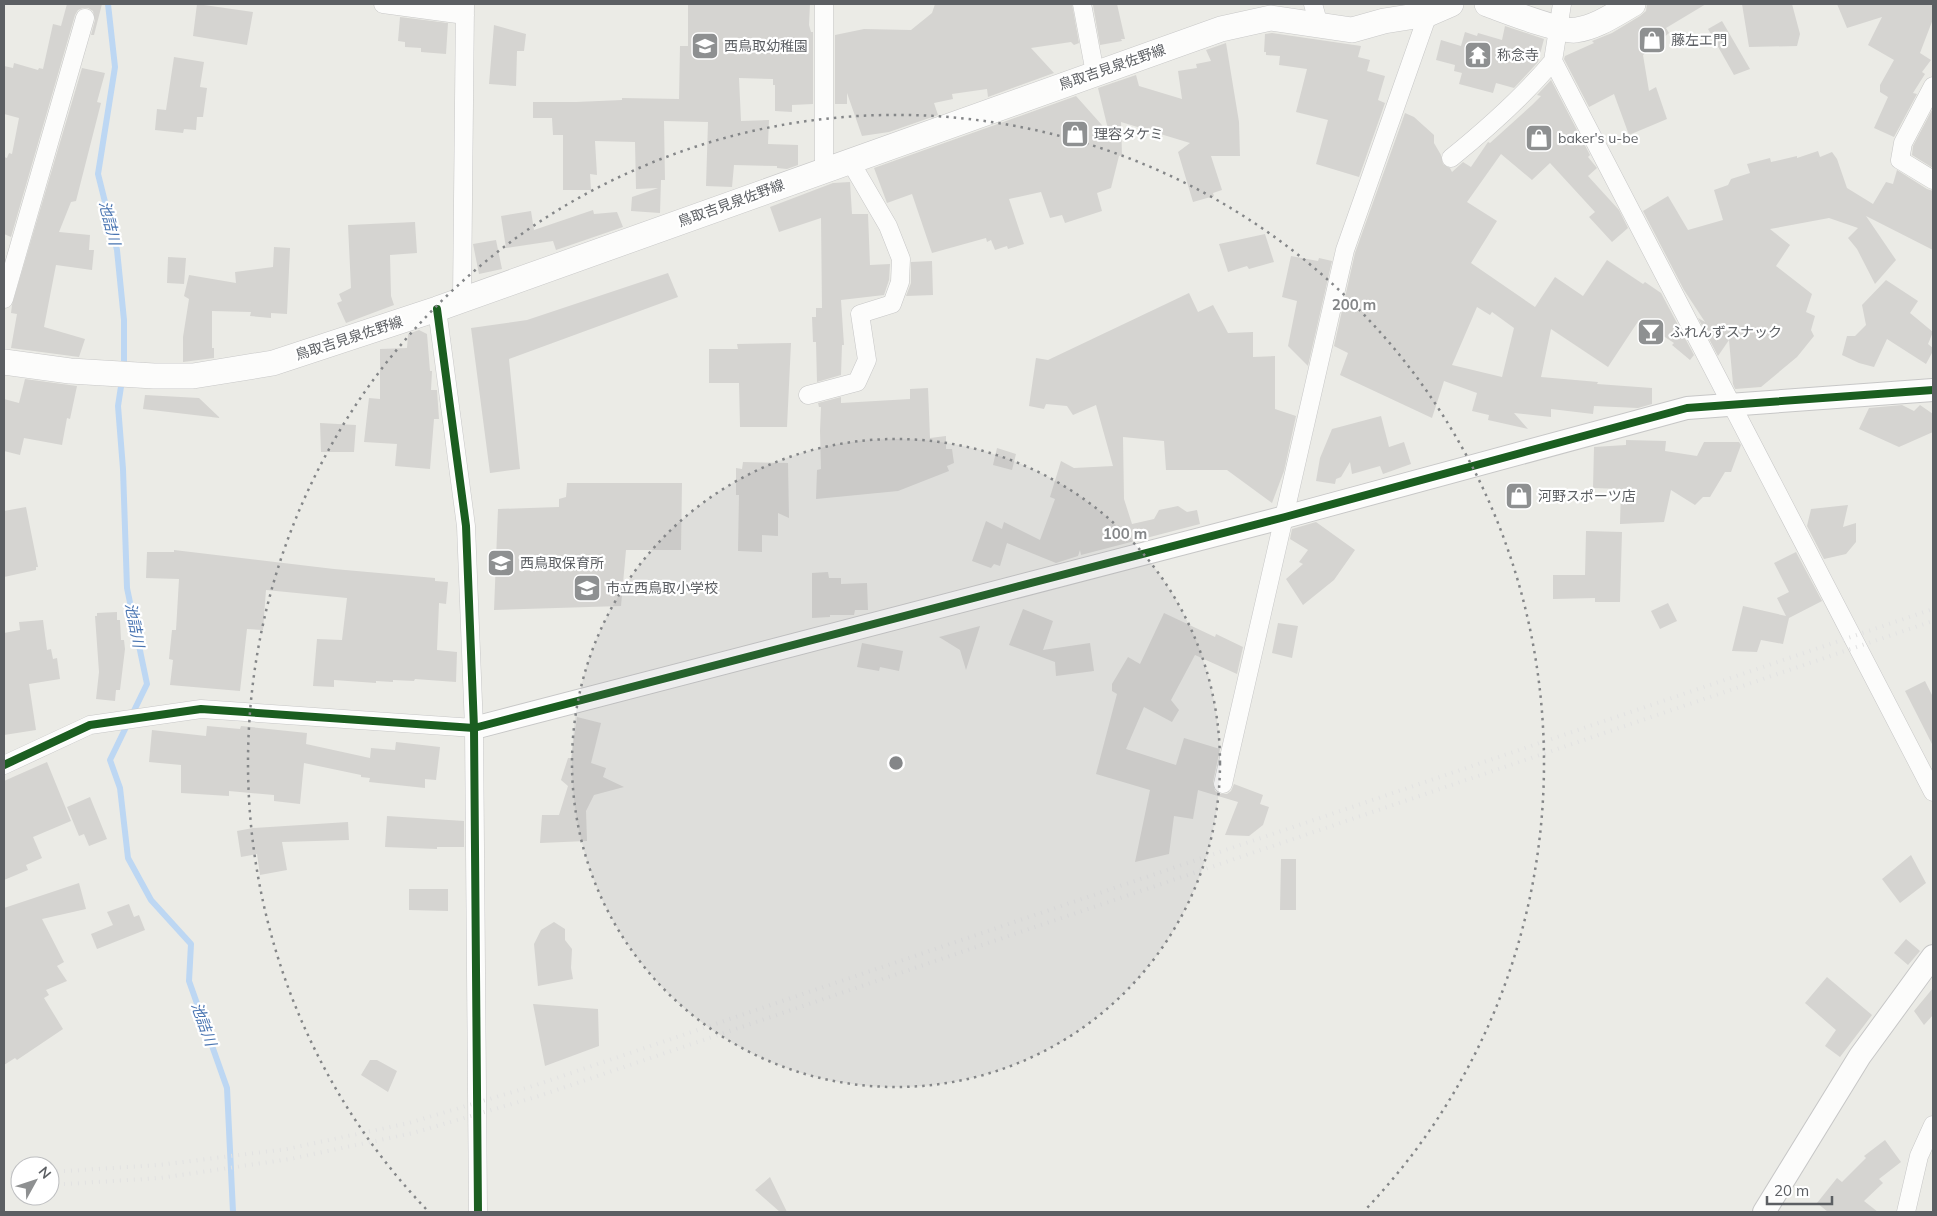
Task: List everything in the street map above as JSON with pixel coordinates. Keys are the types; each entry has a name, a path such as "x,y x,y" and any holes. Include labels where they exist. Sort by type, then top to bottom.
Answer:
{"main road":[{"path":"1487,4 1560,16 1575,31 1598,24 1633,4"},
{"name":"鳥取吉見泉佐野線","path":"4,362 123,374 193,376 272,363 437,308 1221,29 1271,18 1316,14 1352,30 1431,8"}],"street":[{"path":"383,4 465,9 462,299"},
{"path":"824,4 824,169"},
{"path":"1082,4 1094,73"},
{"path":"1223,784 1345,250 1431,8"},
{"path":"1451,158 1512,105 1535,83 1553,61 1560,16"},
{"path":"4,299 85,18"},
{"path":"1553,61 1933,792"},
{"path":"1933,86 1903,143 1900,160 1933,180"},
{"path":"808,395 858,382 866,360 860,314 892,304 900,282 901,259 888,226 850,161"},
{"path":"437,308 466,526 474,728 478,1212"},
{"path":"4,765 90,725 201,709 474,728 1285,517 1687,408 1730,403 1933,390"},
{"path":"1764,1212 1860,1056 1933,956"},
{"path":"1906,1212 1926,1160 1933,1125"}],"building":[{"path":"67,4 102,4 94,35 91,35 95,20 93,11 83,8 78,10 75,15 11,237 4,234 4,157 7,158 9,153 12,154 19,118 4,114 4,66 13,68 14,63 38,70 39,68 43,69 53,24 61,26"},
{"path":"197,4 253,12 247,45 193,36"},
{"path":"688,4 810,4 809,25 811,32 813,32 813,104 792,105 792,112 775,111 775,85 773,85 773,79 739,78 741,121 769,120 768,144 798,145 798,165 787,169 777,168 777,166 734,165 732,187 706,186 708,122 664,121 665,180 661,180 660,213 631,211 632,197 658,188 636,189 635,142 595,141 597,175 590,174 591,190 563,190 563,135 553,135 552,118 533,118 533,102 622,100 622,98 679,99 680,46 688,46"},
{"path":"935,4 1072,4 1079,43 1074,45 1071,42 1031,48 1054,73 988,97 987,89 952,94 953,99 934,103 938,115 889,132 862,136 847,93 847,104 835,104 835,35 864,29 911,30 932,13"},
{"path":"1117,4 1125,39 1100,45 1093,5"},
{"path":"1647,4 1706,4 1666,28 1669,33 1643,55 1649,91 1656,87 1667,119 1629,135 1614,94 1589,107 1564,59 1565,56 1594,43 1592,41 1612,33 1640,16 1646,11"},
{"path":"1742,4 1792,4 1800,34 1797,46 1749,47"},
{"path":"1837,4 1933,4 1933,19 1920,53 1931,60 1922,72 1925,74 1913,93 1917,94 1894,137 1874,128 1888,97 1880,92 1880,85 1894,60 1868,45 1882,17 1847,28"},
{"path":"400,17 448,23 446,54 421,52 421,48 405,47 405,42 398,41"},
{"path":"1722,21 1750,69 1734,75 1708,29"},
{"path":"494,25 526,34 524,51 517,51 516,86 489,84"},
{"path":"1505,26 1544,39 1538,62 1514,88 1496,83 1493,93 1459,84 1462,73 1454,71 1455,65 1436,60 1441,40 1461,46 1465,32 1477,36 1478,33 1502,40"},
{"path":"1272,33 1361,46 1358,57 1370,60 1367,71 1385,76 1378,100 1385,103 1359,177 1316,164 1328,120 1296,112 1307,69 1279,65 1280,56 1266,55 1266,52 1264,52 1265,34"},
{"path":"1226,43 1239,122 1240,156 1211,156 1222,190 1213,193 1214,196 1193,202 1178,152 1190,143 1121,122 1122,155 1119,156 1111,188 1097,193 1102,211 1065,223 1062,215 1050,218 1041,192 1009,199 1024,244 1008,249 1007,246 995,250 991,240 987,242 986,238 932,253 912,194 887,203 874,168 1076,96 1109,133 1098,88 1136,75 1139,86 1182,99 1178,71 1197,68 1196,64 1211,61 1206,50"},
{"path":"174,57 204,62 200,87 207,88 203,117 197,117 196,130 184,129 183,133 155,130 157,109 166,110"},
{"path":"82,68 105,73 97,102 101,103 76,201 71,202 59,232 90,235 89,250 94,250 92,270 56,265 44,327 85,339 79,357 11,348 17,314 11,313"},
{"path":"1551,80 1590,155 1588,157 1597,168 1588,176 1619,210 1628,228 1612,242 1589,217 1595,212 1550,163 1532,180 1501,154 1467,202 1497,221 1471,263 1535,307 1555,277 1583,296 1607,260 1643,284 1645,282 1661,293 1694,355 1690,360 1672,345 1674,343 1639,320 1608,367 1551,329 1541,377 1652,388 1652,404 1638,408 1594,406 1593,414 1551,409 1551,417 1514,413 1528,429 1488,420 1489,415 1472,411 1477,393 1444,381 1432,418 1340,375 1348,353 1334,346 1355,253 1405,113 1414,117 1434,135 1434,143 1441,155 1443,164 1450,168 1452,172 1463,162 1471,167 1488,142 1490,143 1541,96 1537,95","holes":["1477,307 1490,315 1492,312 1514,328 1502,377 1452,365"]},
{"path":"1933,108 1933,168 1912,155 1913,146"},
{"path":"1818,151 1820,157 1832,152 1837,159 1847,188 1873,204 1886,182 1893,184 1897,170 1933,191 1933,250 1866,216 1896,260 1875,284 1857,249 1848,238 1858,228 1829,218 1770,229 1790,245 1776,266 1812,294 1806,312 1815,316 1811,330 1814,336 1797,357 1761,387 1735,389 1729,340 1718,356 1698,318 1705,322 1684,290 1643,211 1668,196 1688,230 1723,220 1714,190 1728,185 1731,179 1750,173 1747,164 1770,158 1771,162 1797,156 1797,158"},
{"path":"850,182 852,214 868,214 870,265 890,264 889,280 884,295 841,300 844,345 842,345 841,375 817,382 816,342 813,342 812,317 816,317 816,308 822,308 821,218 779,232 770,207 833,183"},
{"path":"593,210 594,214 617,212 623,227 556,250 553,241 506,248 501,216 531,211 534,230"},
{"path":"415,222 417,253 390,255 391,296 394,305 346,323 337,303 342,301 339,294 351,288 348,225"},
{"path":"1265,234 1274,262 1249,269 1247,266 1228,272 1219,244"},
{"path":"496,240 502,269 479,274 473,244"},
{"path":"274,247 290,248 287,314 271,313 271,318 250,316 251,312 212,311 212,348 214,348 214,358 183,362 183,337 189,299 184,296 189,275 236,283 235,272 273,267"},
{"path":"1291,256 1318,261 1319,258 1332,261 1308,366 1288,346 1297,301 1282,297"},
{"path":"168,257 186,258 184,284 167,283"},
{"path":"932,261 933,295 906,296 911,283 911,262"},
{"path":"668,273 678,297 509,359 520,469 490,473 471,328 527,320"},
{"path":"1886,280 1918,301 1910,313 1933,332 1928,344 1933,348 1933,351 1926,364 1887,339 1874,367 1859,363 1842,355 1847,336 1855,336 1866,325 1862,305"},
{"path":"1189,293 1198,312 1213,305 1228,333 1253,332 1253,357 1275,356 1275,409 1296,416 1284,471 1272,503 1227,470 1166,470 1164,441 1123,437 1124,499 1132,524 1154,519 1159,510 1178,506 1187,512 1197,510 1200,524 1081,555 1080,550 1078,556 1056,563 1007,543 1000,566 994,564 991,568 972,561 986,521 1002,529 1004,522 1040,540 1055,499 1050,497 1061,461 1074,468 1113,466 1096,405 1073,415 1067,406 1046,404 1044,409 1029,406 1036,358 1048,360"},
{"path":"419,330 427,334 430,371 432,371 431,390 437,390 439,419 434,419 430,469 395,466 397,444 364,442 369,398 380,399 380,349 407,348 408,334"},
{"path":"791,343 787,427 740,427 739,383 709,383 709,349 738,349 737,344"},
{"path":"25,379 77,386 70,419 67,418 62,445 24,438 20,455 4,451 4,399 19,403"},
{"path":"928,388 930,438 946,436 946,449 952,449 954,463 947,466 949,471 898,491 816,499 817,470 821,469 821,407 819,407 818,403 841,397 841,403 910,399 910,389"},
{"path":"145,395 199,398 220,418 143,409"},
{"path":"1902,405 1914,411 1920,405 1933,414 1933,432 1899,447 1859,429 1869,408"},
{"path":"1381,416 1389,447 1404,442 1411,464 1383,474 1380,466 1352,474 1350,462 1341,477 1336,479 1335,484 1316,481 1320,458 1332,429"},
{"path":"320,423 356,425 354,452 321,452"},
{"path":"1626,440 1666,441 1665,451 1697,456 1704,442 1739,442 1741,445 1731,472 1725,472 1710,497 1703,497 1695,505 1671,490 1664,522 1620,524 1621,489 1593,488 1594,447 1626,445"},
{"path":"997,448 1016,454 1012,470 993,465"},
{"path":"743,462 788,463 789,518 778,513 778,536 762,535 762,552 738,551 739,495 736,495 736,468 742,469"},
{"path":"567,483 682,483 681,550 626,550 621,606 494,610 498,509 559,507 559,499 566,497"},
{"path":"1848,505 1843,527 1856,523 1856,542 1846,554 1824,559 1807,526 1811,509"},
{"path":"26,507 38,567 36,567 36,570 4,577 4,511"},
{"path":"1316,522 1355,550 1334,580 1303,605 1286,579 1303,564 1299,562 1308,550 1290,539 1292,529"},
{"path":"1586,531 1622,532 1620,602 1595,602 1595,598 1553,599 1553,575 1585,575"},
{"path":"174,550 334,569 435,578 435,581 448,582 446,604 439,603 437,650 457,652 456,682 415,679 414,681 376,681 376,683 334,680 334,687 313,686 317,639 342,640 347,598 266,590 263,630 247,629 240,691 170,685 173,660 169,659 172,630 176,630 179,579 146,578 147,552 174,552"},
{"path":"1796,552 1822,601 1789,618 1783,644 1761,640 1757,652 1732,651 1743,606 1786,616 1777,598 1789,592 1774,563"},
{"path":"828,572 829,578 841,578 841,584 867,583 868,610 855,610 854,615 830,615 830,617 812,618 812,573"},
{"path":"1668,603 1677,621 1660,629 1651,611"},
{"path":"1023,609 1053,621 1043,650 1090,643 1094,671 1056,676 1055,662 1009,645"},
{"path":"117,612 117,620 120,620 121,640 124,640 125,649 120,690 116,690 115,701 96,699 99,672 95,616 97,616 97,613"},
{"path":"1164,613 1215,637 1216,634 1243,647 1237,674 1195,655 1171,700 1179,710 1172,722 1144,707 1126,749 1176,765 1184,738 1220,749 1213,782 1215,791 1220,794 1227,794 1231,791 1234,784 1263,795 1260,804 1269,807 1263,825 1249,836 1225,835 1238,802 1198,790 1193,819 1174,816 1169,854 1135,862 1150,790 1096,774 1117,694 1112,691 1112,684 1128,657 1140,664"},
{"path":"43,620 47,650 51,649 53,659 57,658 60,679 29,684 36,730 4,735 4,633 20,630 19,622"},
{"path":"1278,623 1298,626 1292,658 1272,653"},
{"path":"980,626 966,670 960,650 939,637"},
{"path":"862,643 903,651 899,671 880,667 879,671 857,667"},
{"path":"1925,681 1933,697 1933,746 1905,691"},
{"path":"577,717 601,723 591,763 606,768 603,777 624,787 594,795 586,811 587,841 540,843 542,815 559,815 568,786 561,780 568,758 571,758"},
{"path":"207,726 240,729 241,726 307,733 306,744 370,758 371,748 395,750 396,742 440,747 436,780 425,779 425,788 369,782 370,778 361,777 361,775 304,763 300,804 274,801 274,795 229,791 229,796 181,793 181,765 149,762 152,730 206,736"},
{"path":"47,762 71,821 33,837 42,858 26,865 28,870 4,880 4,781"},
{"path":"90,797 107,839 89,846 84,834 79,836 67,807"},
{"path":"387,816 464,821 464,847 437,847 437,849 385,847"},
{"path":"348,822 349,840 282,842 287,870 260,875 257,854 241,857 237,831 253,828"},
{"path":"1911,855 1926,883 1900,903 1882,879"},
{"path":"1281,859 1296,859 1296,910 1280,910"},
{"path":"79,883 86,909 42,919 64,962 57,966 67,981 46,990 49,995 44,998 63,1029 17,1060 15,1058 4,1065 4,908"},
{"path":"409,889 448,889 448,911 409,910"},
{"path":"129,904 134,917 139,915 145,930 97,949 91,934 113,925 107,912"},
{"path":"554,922 565,929 565,940 572,949 571,968 573,979 538,986 534,944 541,930"},
{"path":"1906,939 1920,951 1908,965 1894,953"},
{"path":"1827,977 1872,1015 1840,1057 1825,1046 1836,1030 1805,1003"},
{"path":"1933,988 1933,1015 1924,1025 1914,1011"},
{"path":"533,1004 598,1009 599,1046 545,1066"},
{"path":"370,1060 377,1060 397,1071 388,1092 361,1075"},
{"path":"1885,1140 1901,1162 1879,1179 1883,1183 1864,1201 1878,1212 1828,1212 1817,1203 1837,1178 1842,1182 1866,1158 1864,1156"},
{"path":"770,1177 787,1212 780,1212 755,1190"}],"waterway":[{"name":"池詰川","path":"108,4 115,67 98,174 117,250 124,320 124,370"},
{"name":"池詰川","path":"122,380 118,406 123,469 127,588 147,684 110,760 120,788 128,858 151,900 191,944 189,981 227,1088 233,1212"}],"railway":[{"path":"60,1171 159,1165 287,1149 409,1123 536,1085 1933,609"},
{"path":"60,1184 160,1178 290,1159 413,1133 539,1096 1933,621"},
{"path":"4,1173 10,1173"},
{"path":"4,1186 10,1186"}],"cycle path":[{"path":"437,309 466,526 474,728 478,1212"},
{"path":"4,765 90,725 201,709 474,728 1285,517 1687,408 1933,390"}],"place":[{"name":"藤左エ門","path":"1652,40"},
{"name":"西鳥取幼稚園","path":"705,46"},
{"name":"称念寺","path":"1478,55"},
{"name":"理容タケミ","path":"1075,134"},
{"name":"baker's u-be","path":"1539,138"},
{"name":"ふれんずスナック","path":"1651,332"},
{"name":"河野スポーツ店","path":"1519,496"},
{"name":"西鳥取保育所","path":"501,563"},
{"name":"市立西鳥取小学校","path":"587,588"}]}
